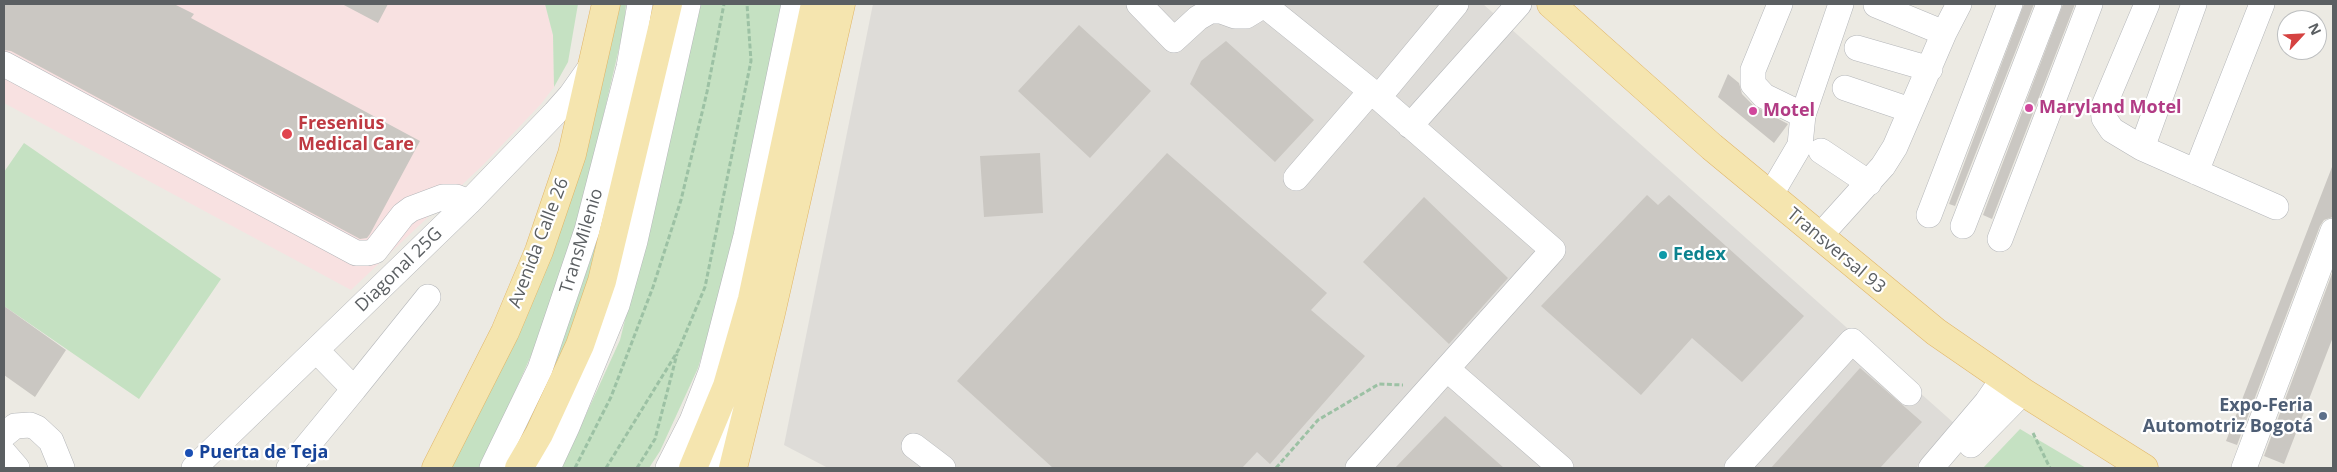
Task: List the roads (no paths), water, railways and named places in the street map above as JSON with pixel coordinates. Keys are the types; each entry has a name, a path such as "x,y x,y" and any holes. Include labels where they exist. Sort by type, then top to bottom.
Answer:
{"main road":[{"name":"Avenida Calle 26","path":"436,468 505,332 539,251 572,154 606,4"},
{"path":"519,468 539,434 580,345 602,281 668,4"},
{"path":"693,468 727,386 749,308 815,4"},
{"path":"732,468 771,312 841,4"},
{"name":"Transversal 93","path":"1551,4 1766,192 1936,332 2013,386 2144,468"}],"street":[{"name":"TransMilenio","path":"492,468 540,369 588,230 629,67 640,4"},
{"path":"548,468 567,427 617,305 635,241 688,4"},
{"path":"668,468 692,421 711,372 746,236 794,4"},
{"path":"1139,4 1174,40 1207,7 1235,16 1246,16 1263,4 1374,95 1553,250 1358,468"},
{"path":"1296,178 1456,4"},
{"path":"1410,126 1519,4"},
{"path":"1780,4 1753,70 1753,84 1764,96 1802,125"},
{"path":"1766,192 1791,140 1802,125 1841,4"},
{"path":"1819,237 1869,183 1895,147 1959,4"},
{"path":"1929,215 2010,4"},
{"path":"1963,226 2048,4"},
{"path":"2000,239 2090,4"},
{"path":"2147,4 2103,108 2104,118 2112,130 2142,148 2276,207"},
{"path":"2142,148 2194,4"},
{"path":"2196,172 2262,4"},
{"path":"1876,5 1944,34"},
{"path":"1857,48 1930,69"},
{"name":"Diagonal 25G","path":"194,468 469,202 566,101 594,62"},
{"path":"4,64 356,253 368,254 374,250 397,221 411,209 443,197 456,197 469,202"},
{"path":"1845,88 1910,110"},
{"path":"1821,151 1869,183"},
{"path":"2244,468 2333,231"},
{"path":"289,468 428,298"},
{"path":"712,468 745,390 771,312"},
{"path":"1737,468 1852,341 1909,394"},
{"path":"316,350 354,389"},
{"path":"1447,369 1561,468"},
{"path":"1931,468 1987,402 2013,386"},
{"path":"1949,468 2013,386"},
{"path":"4,435 16,426 30,425 37,428 50,441 62,468"},
{"path":"914,446 943,468"},
{"path":"4,453 17,468"}],"place":[{"name":"Maryland Motel","path":"2029,108"},
{"name":"Motel","path":"1753,111"},
{"name":"Fresenius Medical Care","path":"287,134"},
{"name":"Fedex","path":"1663,255"},
{"name":"Expo-Feria Automotriz Bogotá","path":"2323,416"},
{"name":"Puerta de Teja","path":"189,453"}]}
